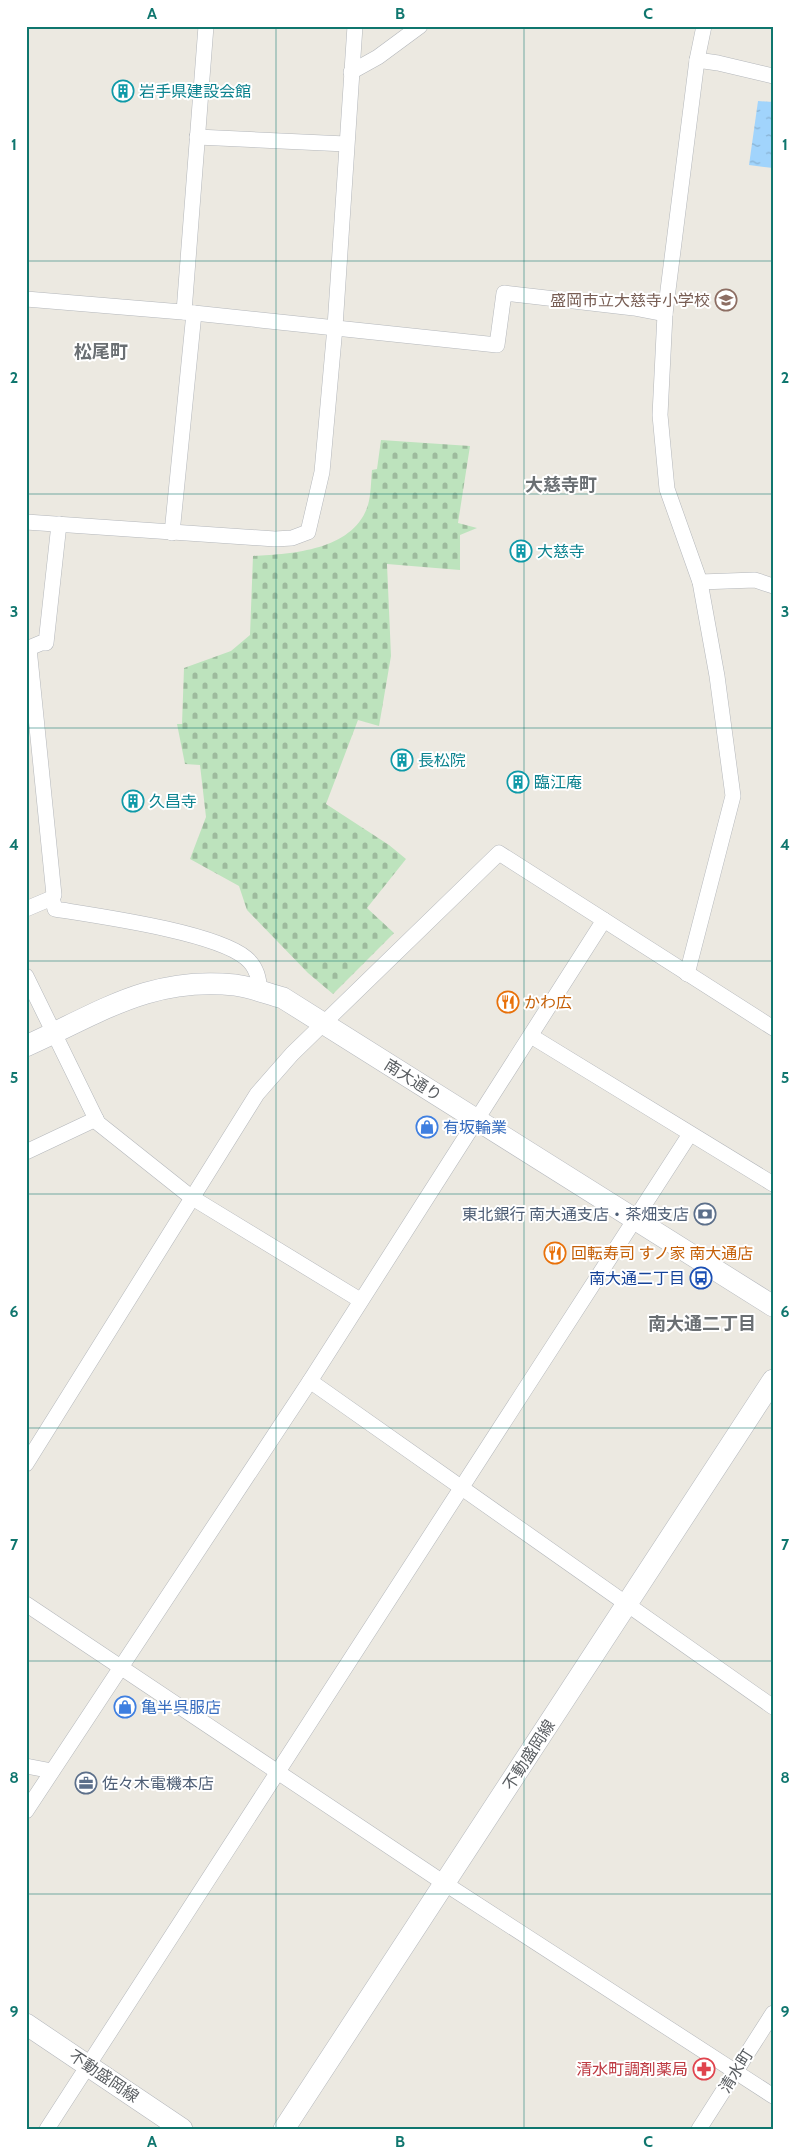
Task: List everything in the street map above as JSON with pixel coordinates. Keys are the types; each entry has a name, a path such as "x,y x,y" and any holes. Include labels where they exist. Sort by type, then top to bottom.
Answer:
{"main road":[{"name":"南大通り","path":"26,1046 118,1001 176,984 236,985 260,992 294,1004 323,1025 773,1306"},
{"name":"不動盛岡線","path":"284,2129 773,1380"},
{"name":"不動盛岡線","path":"26,2024 182,2129"}],"street":[{"path":"172,533 189,313 206,26"},
{"path":"26,522 275,539 292,538 308,532 322,472 355,26"},
{"path":"351,72 378,57 420,26"},
{"path":"687,974 733,796 717,676 700,582 667,489 660,415 665,314 697,60 704,26"},
{"path":"697,60 718,62 773,76"},
{"path":"198,137 346,144"},
{"path":"26,299 334,327 498,345 504,294 634,308 665,314"},
{"path":"59,524 46,643 41,642 29,648 44,782 54,895 52,898 55,909 184,934 224,946 246,958 258,973 260,992"},
{"path":"700,582 755,580 773,586"},
{"path":"26,1464 257,1094 292,1054 500,853 773,1028"},
{"path":"26,909 52,898"},
{"path":"26,1811 310,1381 604,920"},
{"path":"26,976 96,1120 191,1197 360,1300"},
{"path":"530,1036 690,1134 702,1139 773,1184"},
{"path":"26,1152 96,1120"},
{"path":"47,2129 460,1487 690,1134"},
{"path":"310,1381 626,1606 773,1707"},
{"path":"26,1604 120,1669 444,1883 773,2096"},
{"path":"26,1766 52,1771"},
{"name":"清水町","path":"699,2129 773,2013"}],"green space":[{"path":"381,440 470,446 458,523 477,528 460,535 460,570 387,564 391,656 379,726 358,720 326,804 389,845 406,859 367,908 394,933 333,994 308,973 247,910 239,886 190,859 206,817 200,765 185,764 177,724 182,724 184,668 231,651 250,635 253,556 286,554 320,547 350,532 361,520 368,505 372,470 377,469"}],"water":[{"path":"758,101 773,102 773,168 749,165"}],"place":[{"name":"岩手県建設会館","path":"123,91"},
{"name":"盛岡市立大慈寺小学校","path":"726,300"},
{"name":"大慈寺","path":"521,551"},
{"name":"長松院","path":"402,760"},
{"name":"臨江庵","path":"518,782"},
{"name":"久昌寺","path":"133,801"},
{"name":"かわ広","path":"508,1002"},
{"name":"有坂輪業","path":"427,1127"},
{"name":"東北銀行 南大通支店・茶畑支店","path":"705,1214"},
{"name":"回転寿司 すノ家 南大通店","path":"555,1253"},
{"name":"南大通二丁目","path":"701,1278"},
{"name":"亀半呉服店","path":"125,1707"},
{"name":"佐々木電機本店","path":"86,1783"},
{"name":"清水町調剤薬局","path":"704,2069"}],"district":[{"name":"松尾町","path":"101,352"},
{"name":"大慈寺町","path":"561,485"},
{"name":"南大通二丁目","path":"702,1324"}]}
